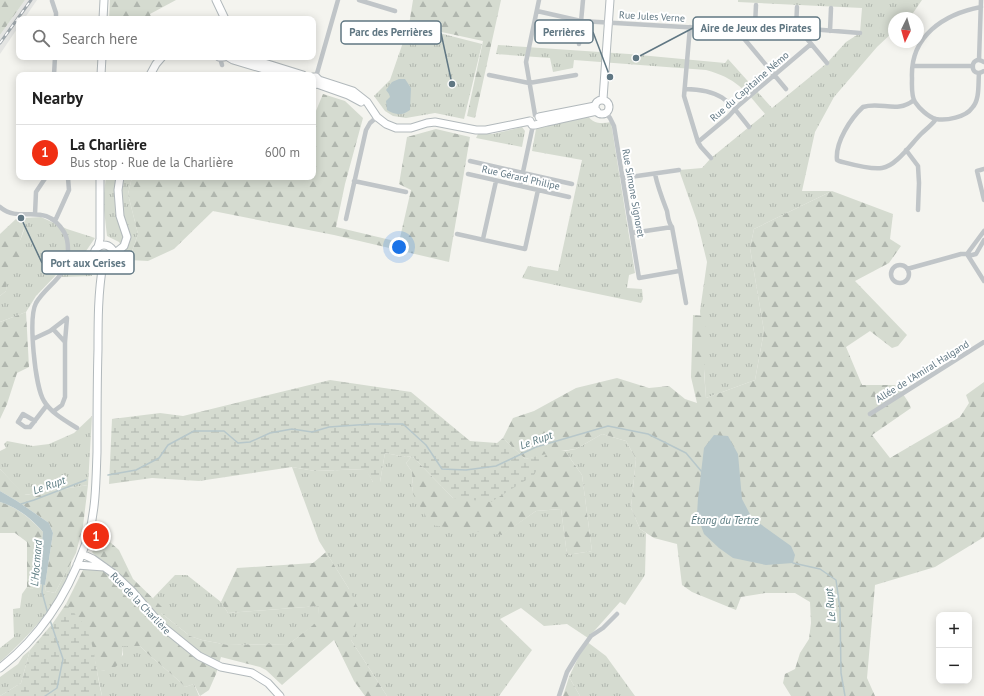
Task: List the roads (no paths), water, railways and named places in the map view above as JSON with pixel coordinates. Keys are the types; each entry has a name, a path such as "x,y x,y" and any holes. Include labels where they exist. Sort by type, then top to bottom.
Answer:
{"street":[{"path":"102,16 103,0"},
{"path":"216,0 224,16"},
{"path":"316,78 338,0"},
{"path":"359,0 395,11"},
{"path":"520,186 535,120 526,58 539,0"},
{"path":"580,44 583,0"},
{"path":"603,99 610,0"},
{"path":"979,73 975,72 973,66 975,61 982,61 982,0"},
{"path":"52,1 56,16"},
{"path":"755,26 756,6"},
{"path":"797,7 797,28 827,63"},
{"path":"979,73 978,90 973,108 965,115 936,119 921,109 914,100 911,74 917,47 932,28 963,11 981,7"},
{"path":"830,31 831,8"},
{"name":"Rue Jules Verne","path":"536,11 581,21 729,28 738,31 786,89"},
{"path":"741,35 755,26 860,33"},
{"path":"690,27 686,89 684,96 698,142 710,158"},
{"name":"Rue du Capitaine Némo","path":"698,142 728,117 735,108 811,44"},
{"path":"54,72 55,60"},
{"path":"101,72 102,60"},
{"path":"152,72 159,60"},
{"path":"233,60 274,72"},
{"path":"255,60 293,72"},
{"path":"913,66 973,66"},
{"path":"979,73 984,71"},
{"path":"489,75 529,84 576,75"},
{"path":"316,82 353,91 366,102 377,118 390,126 401,129 416,128 427,123 435,122 476,130 486,130 596,109"},
{"path":"686,89 716,94 735,108 749,127"},
{"path":"596,109 597,101 603,99"},
{"path":"596,109 601,114 606,113 610,106 603,99"},
{"path":"914,100 908,105 900,107 864,107 845,131 840,140 837,158 840,161 883,168 892,163 936,119"},
{"name":"Rue Simone Signoret","path":"606,113 614,126 639,278 679,271"},
{"path":"346,219 366,130 368,126 377,118"},
{"path":"906,150 918,166 920,183 918,210"},
{"path":"470,161 572,184"},
{"path":"984,169 977,171 984,200"},
{"path":"623,178 679,170"},
{"name":"Rue Gérard Philipe","path":"468,174 569,197"},
{"path":"655,174 661,197 672,227 686,303"},
{"path":"35,214 36,192 44,180"},
{"path":"55,221 69,190 68,180"},
{"path":"100,180 100,239 94,255 98,262 103,264 110,263 114,254 124,246 126,237 120,216 118,190 120,180"},
{"path":"482,239 496,180"},
{"path":"354,181 406,192"},
{"path":"457,234 525,249 538,190"},
{"path":"100,201 105,239 107,245 112,249 114,254"},
{"path":"0,207 5,212 16,215 35,214 55,221 65,234 68,245 67,263 60,277 36,303 32,319 33,339 40,393 45,403 77,428"},
{"path":"632,233 672,227"},
{"path":"967,254 984,231"},
{"path":"907,269 918,265 967,254 972,256 976,254 984,240"},
{"path":"98,246 107,245"},
{"path":"68,254 94,255"},
{"path":"967,254 984,281"},
{"path":"0,668 35,635 50,616 64,593 82,554 89,534 95,491 98,326 100,282 103,264"},
{"path":"33,339 53,329 66,316 65,397 62,405 54,411"},
{"path":"53,329 65,342"},
{"name":"Allée de l'Amiral Halgand","path":"870,414 984,342"},
{"path":"35,421 48,405"},
{"name":"Rue de la Charlière","path":"82,554 94,559 114,574 132,591 162,626 199,656 221,667 252,673 268,683 280,696"},
{"name":"Rue de la Charlière","path":"77,565 104,567"},
{"path":"559,696 567,672 578,654 591,636 603,628 617,614"}],"water":[{"path":"399,79 405,79 411,88 410,110 398,114 387,110 386,101 390,97 386,90 392,82"},
{"name":"Étang du Tertre","path":"714,435 728,436 738,454 742,499 752,518 791,546 795,555 793,563 766,565 733,558 719,548 704,534 697,515 698,498 704,448"},
{"path":"0,491 49,523 53,533 45,585 38,584 43,532 24,514 0,502"}],"waterway":[{"name":"Le Rupt","path":"108,475 136,470 159,458 168,445 194,431 224,431 238,443 250,442 270,433 292,429 312,432 329,427 371,424 403,424 426,445 442,469 466,470 496,466 536,447 608,426 648,434 686,453 702,472"},
{"name":"Le Rupt","path":"21,504 86,480"},
{"name":"Le Rupt","path":"793,563 820,569 836,580 840,609 841,673 845,696"},
{"name":"L'Hocmard","path":"43,583 42,592 48,614"},
{"name":"L'Hocmard","path":"45,696 57,688 63,659 50,620"}],"railway":[{"path":"19,16 31,0"},
{"path":"0,43 16,21"}],"place":[{"name":"Aire de Jeux des Pirates","path":"636,58"},
{"name":"Perrières","path":"610,77"},
{"name":"Parc des Perrières","path":"452,84"},
{"name":"Port aux Cerises","path":"21,218"},
{"name":"La Charlière","path":"96,536"}]}
